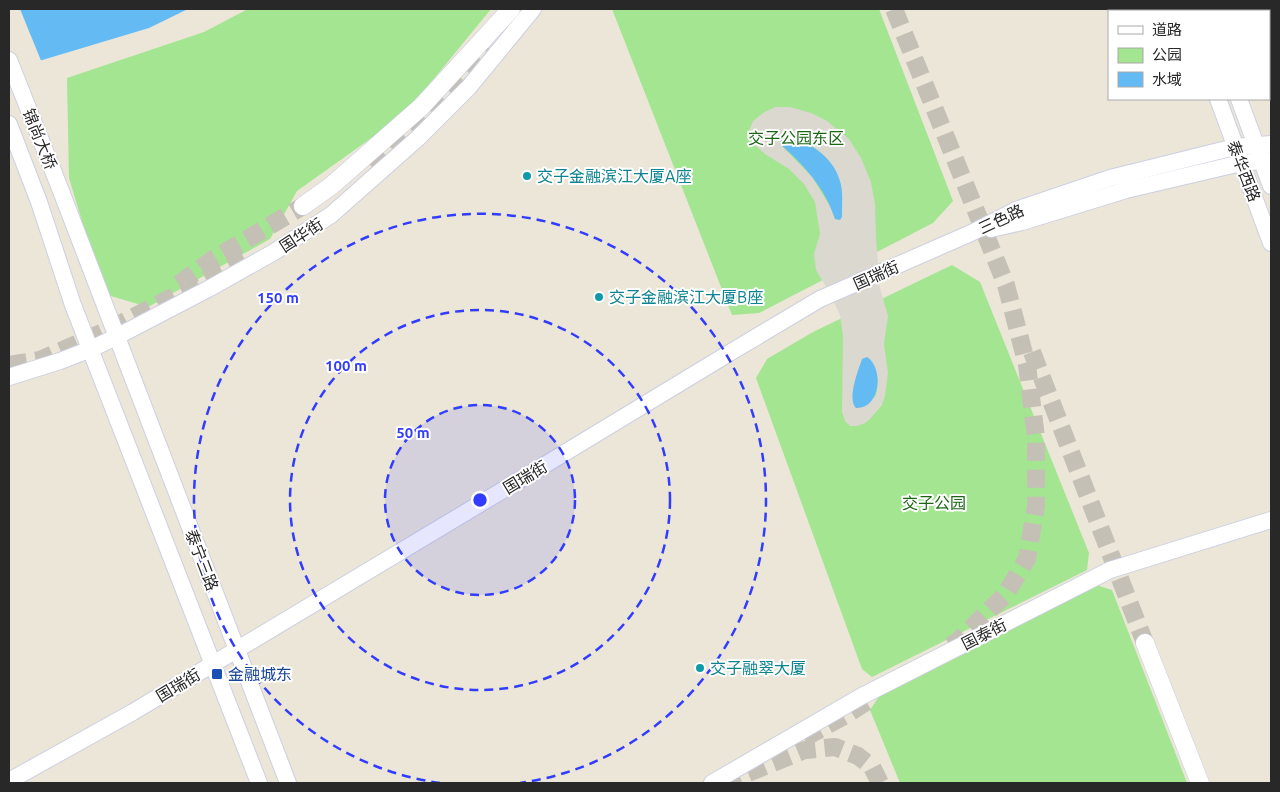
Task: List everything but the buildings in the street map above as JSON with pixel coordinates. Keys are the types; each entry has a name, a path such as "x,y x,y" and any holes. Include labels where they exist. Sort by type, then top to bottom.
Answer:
{"main road":[{"path":"303,206 331,186 421,108 511,9"},
{"path":"1145,643 1200,783"}],"street":[{"name":"国华街","path":"9,377 91,349 116,337 274,252 331,215 418,138 469,87 533,9"},
{"name":"锦尚大桥","path":"9,60 116,337"},
{"name":"泰华西路","path":"1218,100 1271,243"},
{"name":"泰华西路","path":"1239,100 1265,152 1271,186"},
{"name":"锦尚大桥","path":"9,124 39,202 73,305 91,349"},
{"name":"三色路","path":"972,232 1016,210 1110,178 1235,147 1265,152"},
{"name":"三色路","path":"972,232 1022,222 1126,190 1241,164 1265,152"},
{"name":"国瑞街","path":"9,781 133,712 820,299 972,232"},
{"name":"泰宁三路","path":"116,337 288,783"},
{"name":"泰宁三路","path":"91,349 258,783"},
{"name":"国泰街","path":"712,783 862,696 1110,570 1271,520"}],"green space":[{"path":"248,9 491,9 405,114 297,191 270,239 148,307 104,294 69,178 67,78 204,32"},
{"name":"交子公园东区","path":"612,9 879,9 953,201 933,223 759,313 732,315"},
{"name":"交子公园","path":"952,265 980,282 1089,553 1087,570 872,677 862,669 756,378 767,359 813,332"},
{"path":"1096,585 1112,590 1187,783 900,783 870,710 880,695"}],"shaded area":[{"path":"775,107 790,107 811,113 827,121 849,139 861,158 871,182 875,204 880,288 888,316 884,344 888,373 882,405 870,419 857,426 850,426 845,421 842,412 843,336 840,315 816,270 814,254 820,234 815,202 804,184 789,169 765,154 754,144 749,131 753,121","holes":["785,137 803,142 815,148 830,162 841,184 842,217 835,219 831,208 812,177 780,144 780,139","870,358 878,379 877,391 875,397 857,408 853,404"]}],"water":[{"path":"9,9 188,9 149,28 19,67"},
{"path":"785,137 813,147 828,159 834,167 842,189 842,217 840,220 835,219 826,197 813,178 780,144 780,139"},
{"path":"867,357 876,370 878,378 877,387 871,402 864,407 856,408 853,398 854,384 862,359"}],"pier":[{"path":"9,9 20,9 42,63 9,72"}],"tunnel":[{"path":"894,9 1006,285 1027,365 1036,437 1036,506 1027,559 1005,595 958,641 946,649"},
{"path":"373,168 491,51"},
{"path":"179,284 212,260 303,206"},
{"path":"9,365 40,360 108,330 245,260"},
{"path":"1032,352 1145,643"},
{"path":"804,738 874,697"},
{"path":"723,783 805,750 835,747 858,756 872,767 880,783"}],"place":[{"name":"交子金融滨江大厦A座","path":"527,176"},
{"name":"交子金融滨江大厦B座","path":"599,297"},
{"name":"交子融翠大厦","path":"700,668"},
{"name":"金融城东","path":"217,674"}]}
